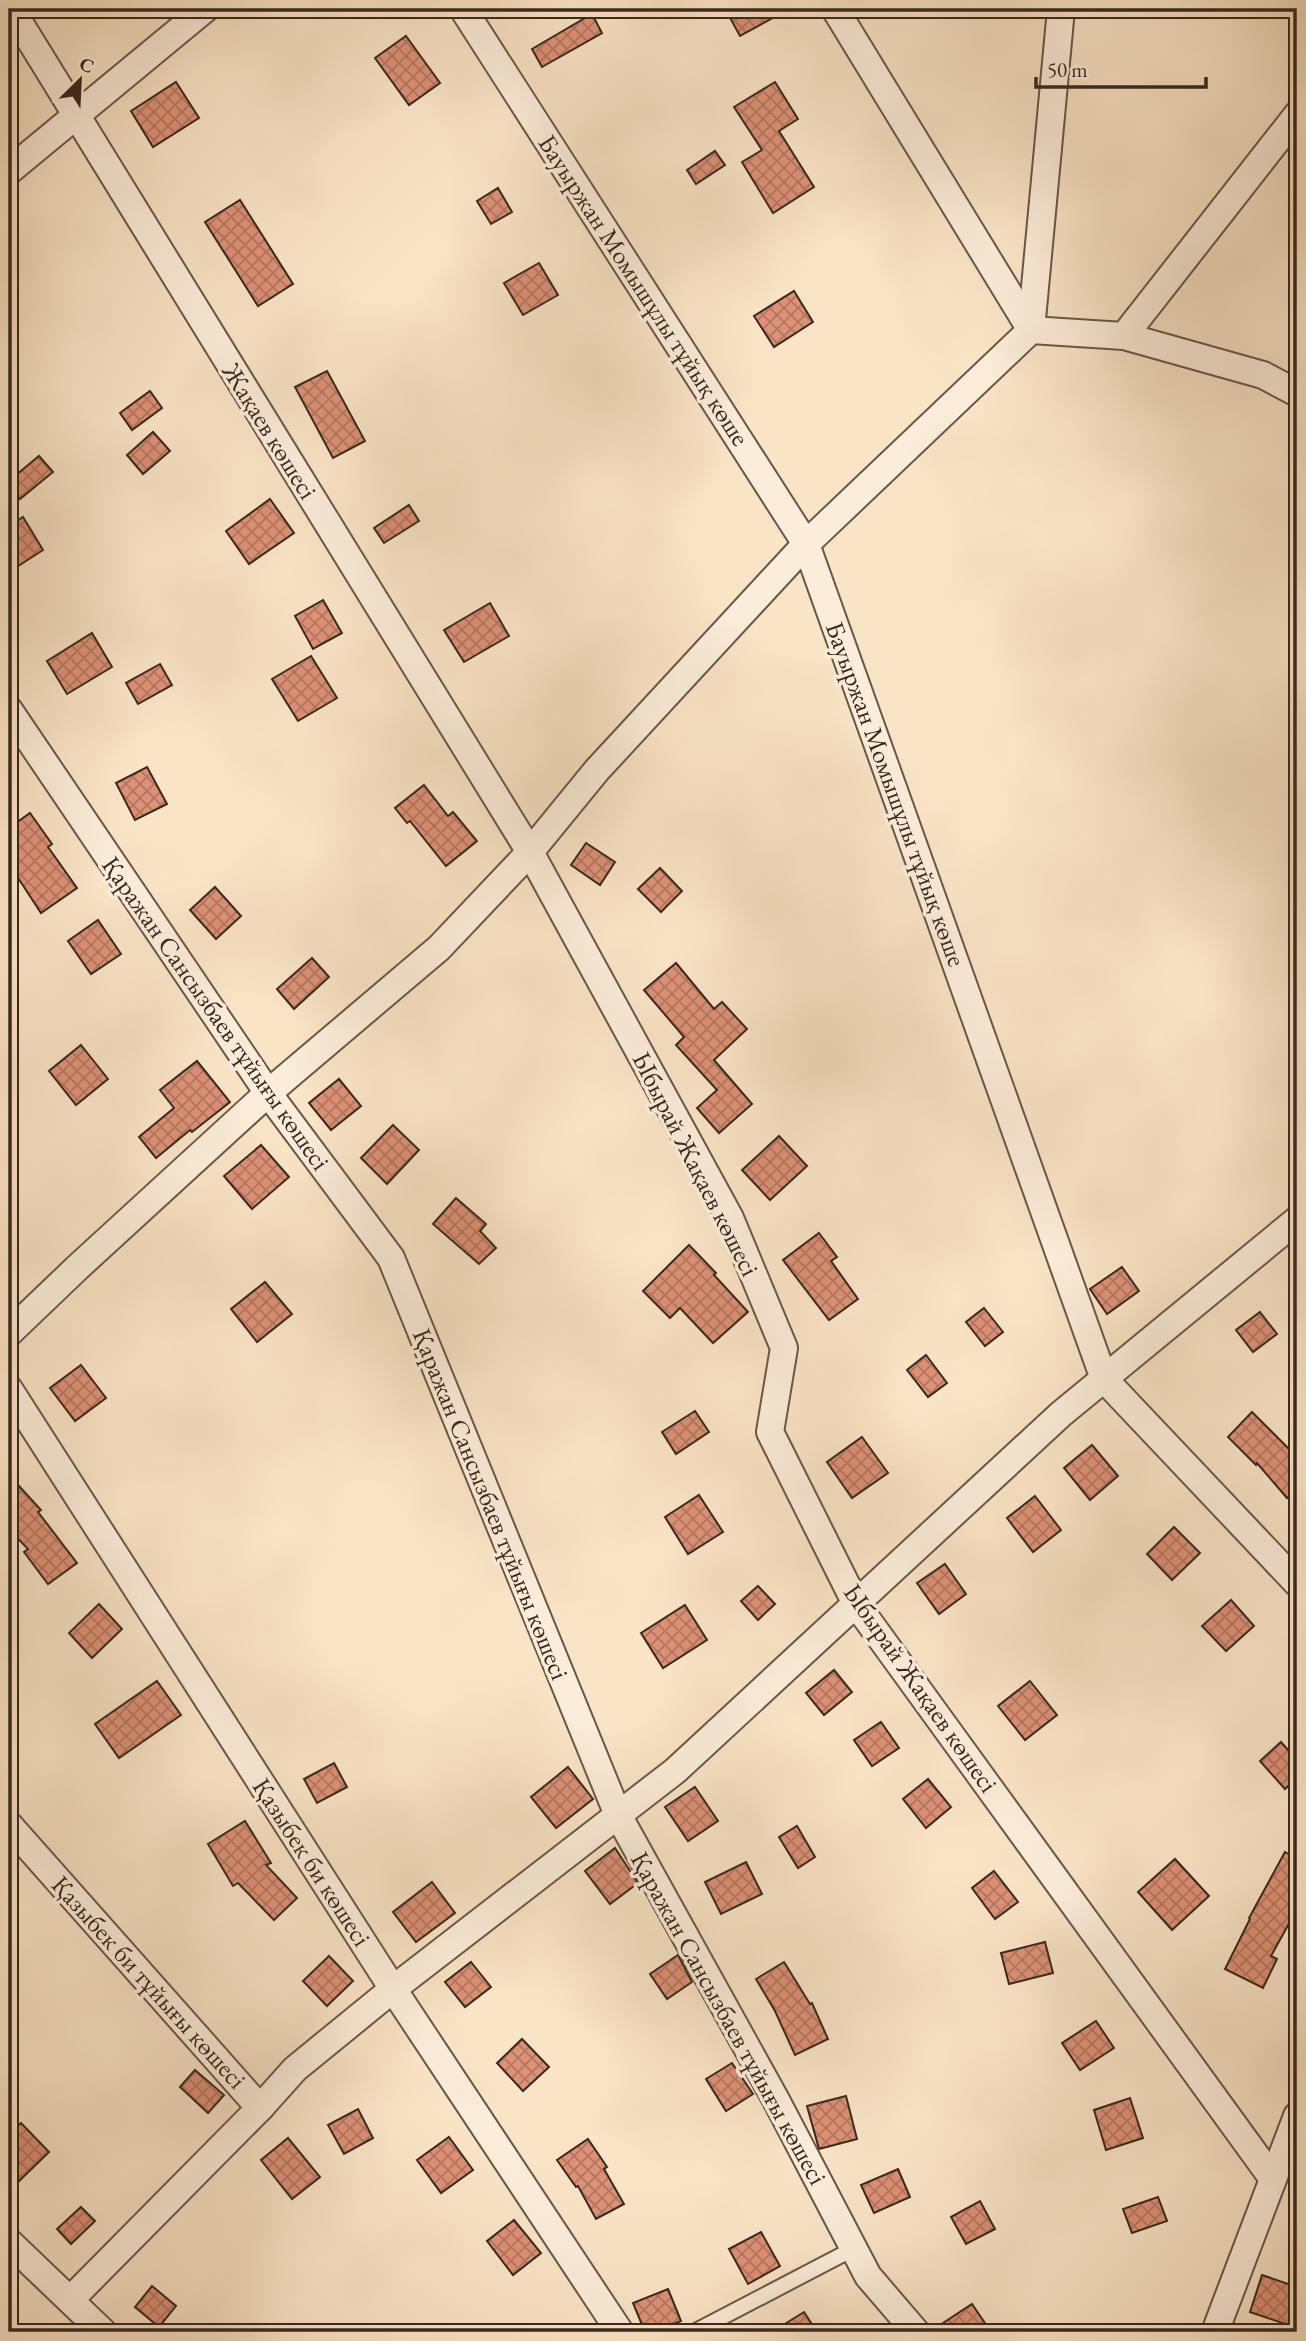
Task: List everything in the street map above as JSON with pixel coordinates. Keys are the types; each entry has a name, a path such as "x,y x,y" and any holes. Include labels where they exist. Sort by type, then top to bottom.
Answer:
{"street":[{"name":"Жақаев көшесі","path":"11,9 530,852"},
{"path":"9,171 205,9"},
{"name":"Бауыржан Момышұлы тұйық көше","path":"463,9 806,544 1104,1378 1297,1583"},
{"path":"835,9 1031,330"},
{"path":"9,1334 268,1093 439,948 530,852 597,771 806,544 1031,330 1061,9"},
{"path":"1124,336 1297,115"},
{"path":"1031,330 1124,336 1263,375 1297,393"},
{"name":"Қаражан Сансызбаев тұйығы көшесі","path":"9,710 268,1093 391,1258 618,1815 776,2100 868,2276 916,2332"},
{"name":"Ыбырай Жақаев көшесі","path":"530,852 730,1218 784,1348 770,1432 856,1604 1273,2179"},
{"path":"70,2300 260,2108 295,2069 393,1989 675,1771 1061,1414 1297,1220"},
{"name":"Қазыбек би көшесі","path":"9,1389 393,1989 620,2332"},
{"name":"Қазыбек би тұйығы көшесі","path":"9,1825 260,2108"},
{"path":"1215,2332 1297,2116"},
{"path":"9,2242 103,2332"}],"lane":[{"path":"694,2332 853,2249"}],"building":[{"path":"742,9 789,9 740,36 729,16"},
{"path":"592,14 602,33 542,67 532,49"},
{"path":"406,36 440,83 409,105 375,58"},
{"path":"176,82 199,118 153,147 131,111"},
{"path":"775,82 798,119 779,131 814,187 773,213 742,162 762,150 734,107"},
{"path":"715,151 725,165 696,184 687,170"},
{"path":"498,188 512,212 491,224 477,201"},
{"path":"240,200 293,284 258,306 205,222"},
{"path":"539,263 558,295 523,315 504,283"},
{"path":"794,291 813,322 774,347 754,316"},
{"path":"327,371 365,441 333,458 295,387"},
{"path":"150,391 162,408 132,430 120,413"},
{"path":"153,432 170,451 143,474 127,455"},
{"path":"39,456 53,472 20,499 9,481"},
{"path":"270,499 294,533 249,564 226,531"},
{"path":"409,505 419,521 384,543 374,528"},
{"path":"23,517 43,550 9,572 9,526"},
{"path":"323,600 342,633 313,649 295,616"},
{"path":"490,603 509,636 464,662 444,630"},
{"path":"92,633 112,667 67,694 47,661"},
{"path":"311,656 337,698 298,721 272,679"},
{"path":"160,664 172,685 138,704 126,683"},
{"path":"147,767 167,804 135,820 116,783"},
{"path":"424,785 448,816 453,812 477,841 446,866 410,821 407,823 395,808"},
{"path":"30,813 52,844 48,847 77,888 41,913 9,864 9,828"},
{"path":"586,843 615,862 600,885 571,865"},
{"path":"660,868 682,891 661,912 638,889"},
{"path":"215,887 241,916 216,939 190,910"},
{"path":"98,920 121,954 91,974 68,941"},
{"path":"312,958 329,977 294,1009 277,989"},
{"path":"676,963 714,1009 722,1002 747,1029 714,1060 752,1104 719,1133 697,1108 717,1090 676,1045 684,1037 644,990"},
{"path":"81,1045 108,1079 76,1105 49,1071"},
{"path":"197,1061 230,1102 156,1158 139,1137 174,1108 160,1090"},
{"path":"339,1079 361,1106 331,1130 309,1103"},
{"path":"393,1125 419,1150 387,1184 361,1158"},
{"path":"779,1136 807,1166 770,1200 742,1170"},
{"path":"261,1145 289,1177 252,1209 224,1176"},
{"path":"456,1198 486,1224 480,1231 496,1248 479,1264 433,1224"},
{"path":"819,1233 837,1257 831,1261 858,1299 829,1320 783,1260"},
{"path":"689,1245 748,1312 713,1343 680,1308 670,1318 643,1291"},
{"path":"1122,1267 1139,1291 1107,1314 1090,1289"},
{"path":"265,1282 292,1314 257,1342 231,1309"},
{"path":"984,1308 1003,1332 985,1346 966,1322"},
{"path":"1260,1312 1277,1334 1253,1352 1236,1330"},
{"path":"926,1355 947,1383 928,1397 907,1370"},
{"path":"81,1365 106,1398 75,1421 50,1388"},
{"path":"695,1411 709,1432 676,1454 662,1432"},
{"path":"1252,1412 1297,1457 1297,1490 1287,1498 1257,1463 1256,1465 1228,1437"},
{"path":"862,1437 888,1473 852,1498 827,1462"},
{"path":"1092,1445 1118,1476 1090,1500 1064,1468"},
{"path":"19,1486 41,1510 38,1512 77,1563 48,1584 24,1552 28,1549 9,1529 9,1496"},
{"path":"699,1495 723,1532 688,1554 665,1517"},
{"path":"1035,1496 1061,1530 1033,1552 1007,1518"},
{"path":"1174,1527 1200,1553 1172,1580 1147,1554"},
{"path":"945,1564 966,1594 939,1614 917,1583"},
{"path":"758,1586 775,1604 758,1620 741,1601"},
{"path":"1231,1600 1254,1626 1226,1651 1202,1626"},
{"path":"99,1604 122,1629 92,1658 69,1633"},
{"path":"685,1605 707,1640 663,1668 641,1633"},
{"path":"834,1670 852,1692 824,1715 806,1693"},
{"path":"157,1681 181,1715 119,1758 95,1724"},
{"path":"1030,1681 1057,1715 1025,1740 998,1706"},
{"path":"881,1722 899,1748 872,1766 854,1740"},
{"path":"1281,1742 1297,1760 1297,1778 1285,1789 1260,1761"},
{"path":"334,1763 347,1787 317,1803 304,1779"},
{"path":"568,1767 593,1799 556,1828 531,1797"},
{"path":"928,1779 951,1807 926,1828 903,1799"},
{"path":"695,1787 718,1821 688,1841 665,1807"},
{"path":"245,1821 271,1863 266,1865 297,1898 274,1920 238,1883 233,1886 208,1844"},
{"path":"797,1826 815,1857 798,1868 779,1837"},
{"path":"615,1848 638,1883 610,1904 585,1871"},
{"path":"1285,1852 1297,1859 1297,1909 1271,1956 1277,1959 1263,1988 1225,1969"},
{"path":"1175,1859 1209,1896 1172,1930 1138,1892"},
{"path":"746,1862 762,1894 721,1914 705,1882"},
{"path":"994,1871 1018,1902 995,1919 972,1888"},
{"path":"432,1882 455,1913 416,1942 393,1912"},
{"path":"1045,1942 1053,1973 1009,1984 1001,1953"},
{"path":"678,1955 692,1982 667,1999 650,1974"},
{"path":"329,1956 353,1981 327,2006 303,1981"},
{"path":"471,1962 491,1987 465,2007 445,1982"},
{"path":"784,1962 810,2004 812,2003 828,2039 795,2055 775,2011 756,1979"},
{"path":"1096,2021 1114,2048 1080,2070 1062,2043"},
{"path":"522,2039 549,2067 523,2091 497,2063"},
{"path":"732,2063 753,2094 726,2111 706,2079"},
{"path":"195,2070 224,2095 208,2113 180,2087"},
{"path":"846,2096 857,2139 819,2149 807,2106"},
{"path":"1130,2098 1143,2138 1106,2150 1094,2110"},
{"path":"358,2109 373,2138 344,2154 328,2125"},
{"path":"21,2123 49,2152 9,2191 9,2135"},
{"path":"449,2137 473,2170 441,2193 417,2160"},
{"path":"288,2138 320,2177 292,2199 261,2160"},
{"path":"588,2139 607,2167 604,2169 624,2204 596,2219 578,2186 576,2187 557,2160"},
{"path":"898,2169 910,2197 874,2213 861,2185"},
{"path":"1158,2197 1167,2221 1132,2233 1123,2209"},
{"path":"980,2201 995,2229 966,2244 951,2217"},
{"path":"81,2207 95,2221 71,2244 57,2229"},
{"path":"514,2220 541,2253 513,2275 487,2241"},
{"path":"761,2232 780,2266 748,2284 729,2249"},
{"path":"1262,2275 1297,2287 1297,2328 1250,2312"},
{"path":"152,2286 176,2306 159,2327 135,2307"},
{"path":"668,2289 681,2321 654,2332 645,2332 633,2303"},
{"path":"972,2304 991,2332 931,2332 931,2331"},
{"path":"804,2312 817,2332 772,2332"}]}
